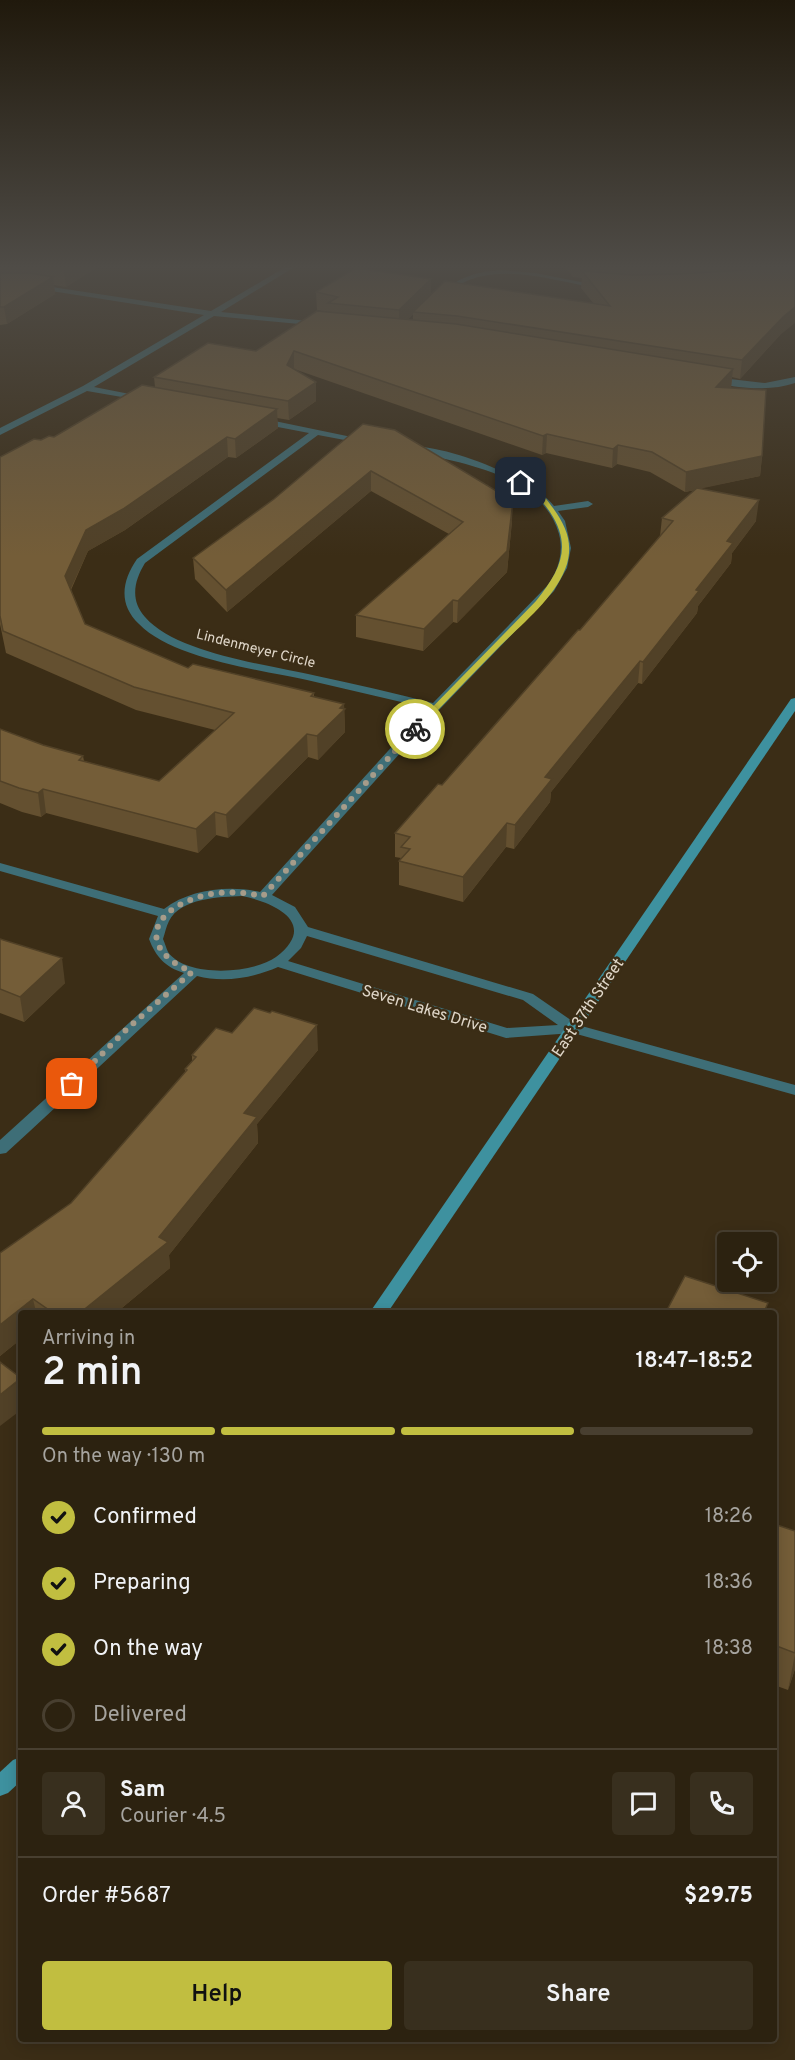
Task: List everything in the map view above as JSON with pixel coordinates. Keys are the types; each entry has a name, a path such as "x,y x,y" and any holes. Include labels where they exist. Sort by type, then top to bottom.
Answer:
{"main road":[{"name":"East 37th Street","path":"380,1310 795,702"},
{"path":"0,1786 18,1770"}],"street":[{"path":"0,432 86,388 126,364"},
{"path":"708,379 753,386 776,385 795,380"},
{"path":"86,388 154,401"},
{"path":"247,419 374,442"},
{"name":"Lindenmeyer Circle","path":"316,432 141,561 129,578 129,593 134,608 144,623 162,634 205,653 436,707"},
{"path":"263,896 436,707 539,602 556,580 563,563 566,543 561,524 552,509 532,488 510,477 442,455 398,446"},
{"path":"552,509 588,504"},
{"path":"0,867 167,914"},
{"path":"242,892 263,896 281,903 294,913 301,925 300,938 293,951 279,963 260,971 214,976 192,972 174,964 162,953 156,940 158,927 167,914 181,904 221,893 242,892"},
{"name":"Seven Lakes Drive","path":"300,929 528,997 573,1028 795,1089"},
{"name":"Seven Lakes Drive","path":"279,963 506,1033 573,1028"},
{"path":"0,1149 58,1099 128,1028 192,972"}],"building":[{"path":"174,364 287,364 316,382 288,401 154,377"},
{"path":"332,364 703,364 733,369 716,387 766,390 762,456 686,472 652,452 618,445 613,449 547,434 543,436"},
{"path":"142,385 277,409 235,439 227,437 123,509 86,530 65,576 85,624 188,668 193,664 314,693 311,696 344,704 340,708 345,709 317,736 307,734 226,815 215,812 196,829 43,789 38,793 0,781 0,729 43,745 83,756 79,760 159,781 234,713 134,687 3,631 0,616 0,457 34,439 54,437"},
{"path":"363,424 395,430 513,501 507,551 458,601 453,600 424,629 356,615 463,522 371,471 226,590 193,558 274,499"},
{"path":"697,488 759,500 727,541 733,543 696,590 699,591 643,662 640,661 545,777 552,779 515,825 507,823 463,877 399,861 410,849 401,847 410,837 395,833 438,784 442,785 673,521 662,518"},
{"path":"0,939 62,958 20,997 0,989"},
{"path":"254,1008 317,1025 244,1113 257,1117 159,1237 168,1242 83,1310 49,1310 33,1299 0,1325 0,1253 71,1203 187,1070 185,1069 196,1057 192,1055 216,1028 232,1033"},
{"path":"685,1276 717,1286 717,1292 734,1292 768,1303 765,1310 667,1310"},
{"path":"0,1362 18,1376 18,1380 0,1395"},
{"path":"777,1525 795,1531 795,1653 777,1646"}],"way so far":[{"path":"72,1084 128,1028 192,972 174,964 162,953 156,940 158,927 167,914 181,904 221,893 242,892 263,896 415,729"}],"route":[{"path":"415,729 539,602 556,580 563,563 566,543 561,524 543,498 532,488 521,483"}]}
